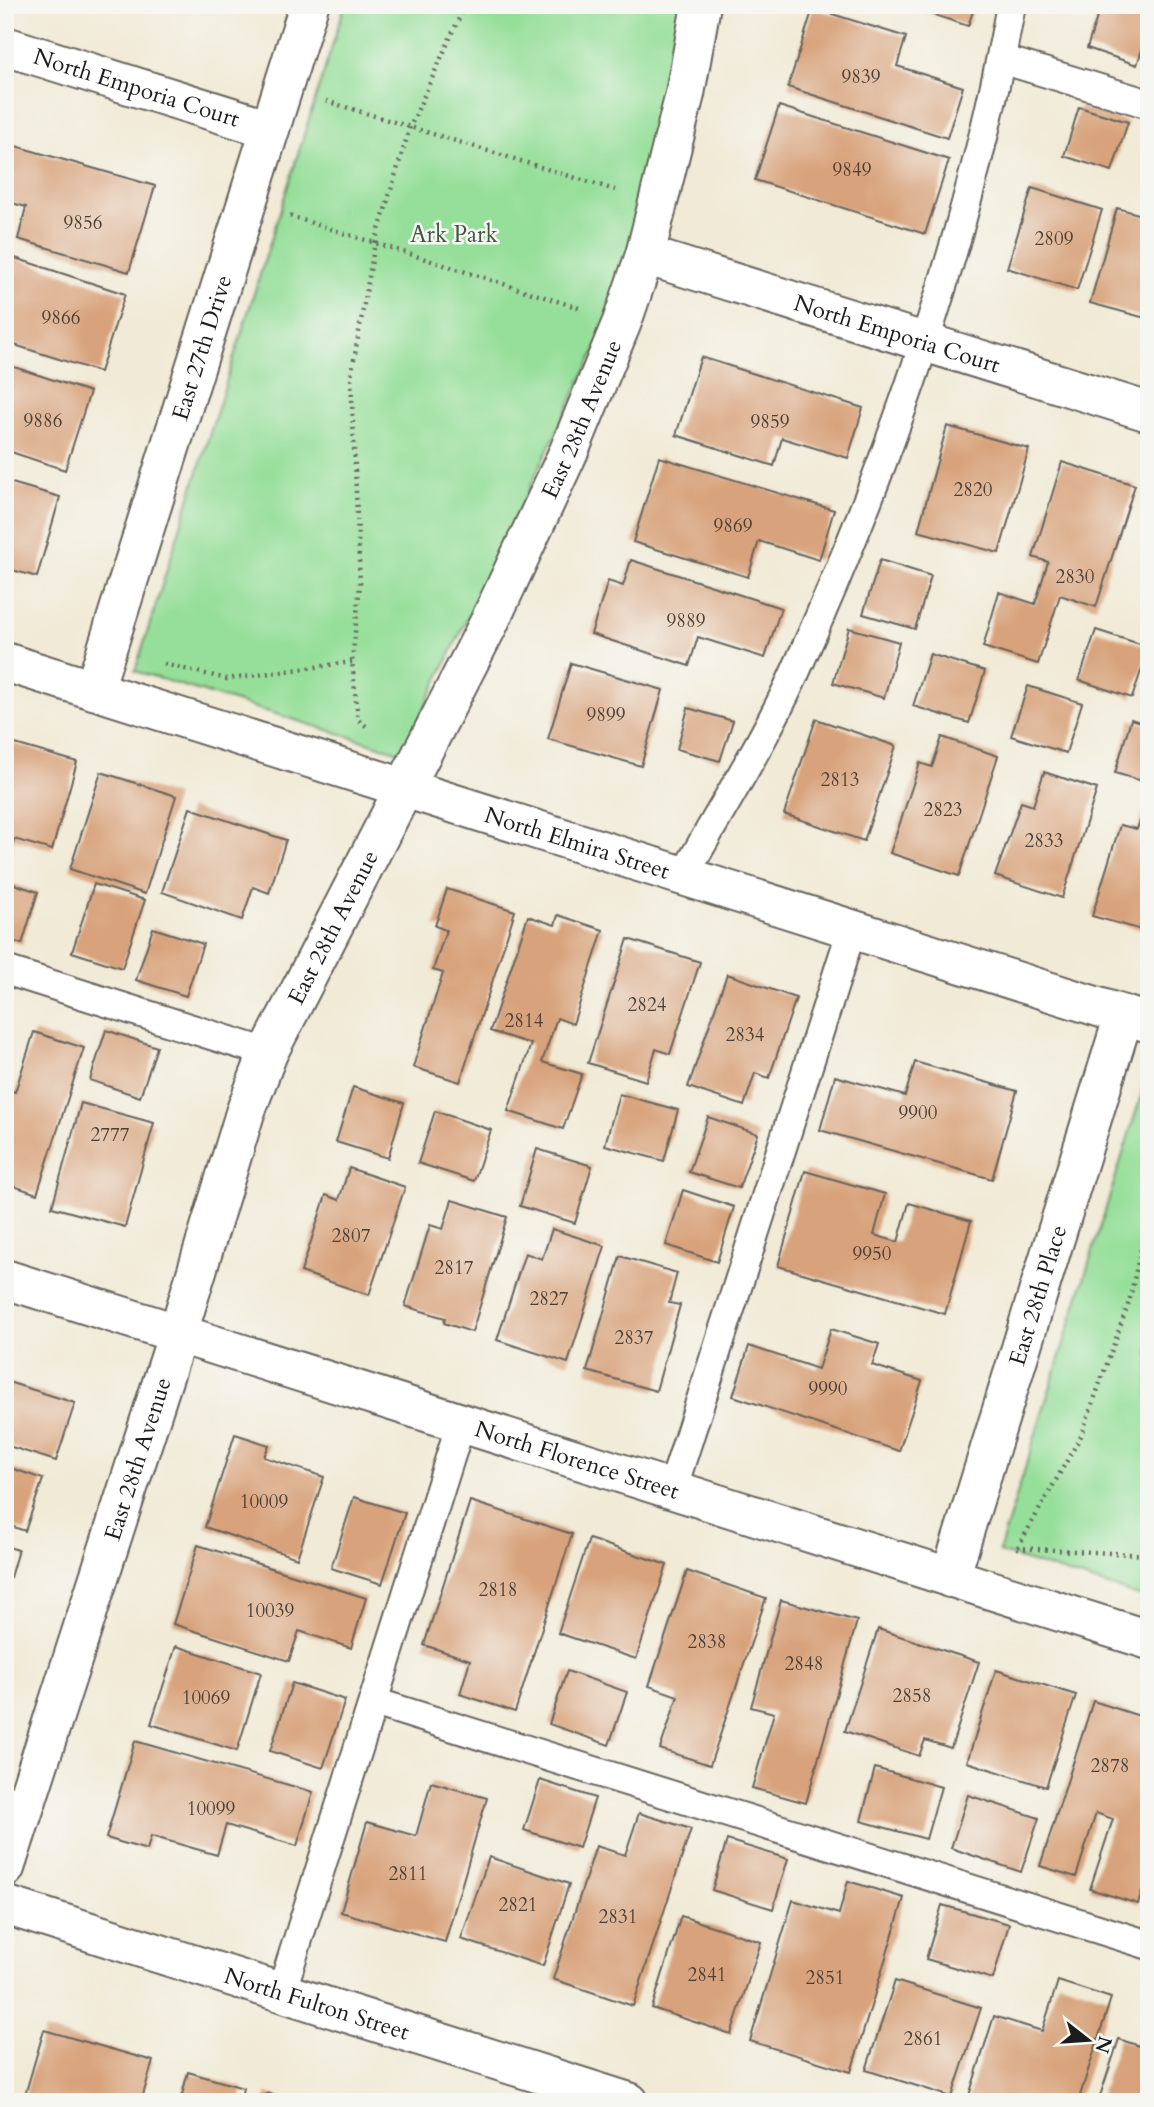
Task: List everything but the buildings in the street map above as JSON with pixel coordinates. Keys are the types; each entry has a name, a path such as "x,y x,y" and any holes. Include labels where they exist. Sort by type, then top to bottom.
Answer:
{"street":[{"name":"East 27th Drive","path":"94,690 309,5"},
{"name":"East 28th Avenue","path":"5,1868 178,1334 245,1113 268,1053 488,625 569,452 622,322 645,255 660,203 701,5"},
{"name":"North Emporia Court","path":"5,46 270,129"},
{"name":"North Emporia Court","path":"645,255 1149,412"},
{"name":"North Elmira Street","path":"5,662 408,779 684,876 1137,1019"},
{"name":"East 28th Place","path":"950,1577 1137,1019"},
{"name":"North Florence Street","path":"5,1279 1149,1640"},
{"name":"North Fulton Street","path":"5,1905 282,1990 629,2102"}],"lane":[{"path":"684,876 792,679 874,486 924,342 989,117 1011,5"},
{"path":"1001,59 1149,104"},
{"path":"672,1490 852,929"},
{"path":"5,970 268,1053"},
{"path":"282,1990 461,1423"},
{"path":"374,1702 1149,1945"}],"path":[{"path":"408,779 358,720 352,662 360,584 351,376 374,243 410,127 465,5"},
{"path":"283,88 660,203"},
{"path":"246,202 622,322"},
{"path":"94,690 168,662 227,679 352,662"},
{"path":"1018,1547 1081,1436 1129,1302 1149,1213"},
{"path":"950,1577 1018,1547 1149,1555"}],"green space":[{"name":"Ark Park","path":"345,5 682,5 654,171 604,332 403,753 135,671"},
{"path":"1149,1070 1149,1599 999,1552"}]}
